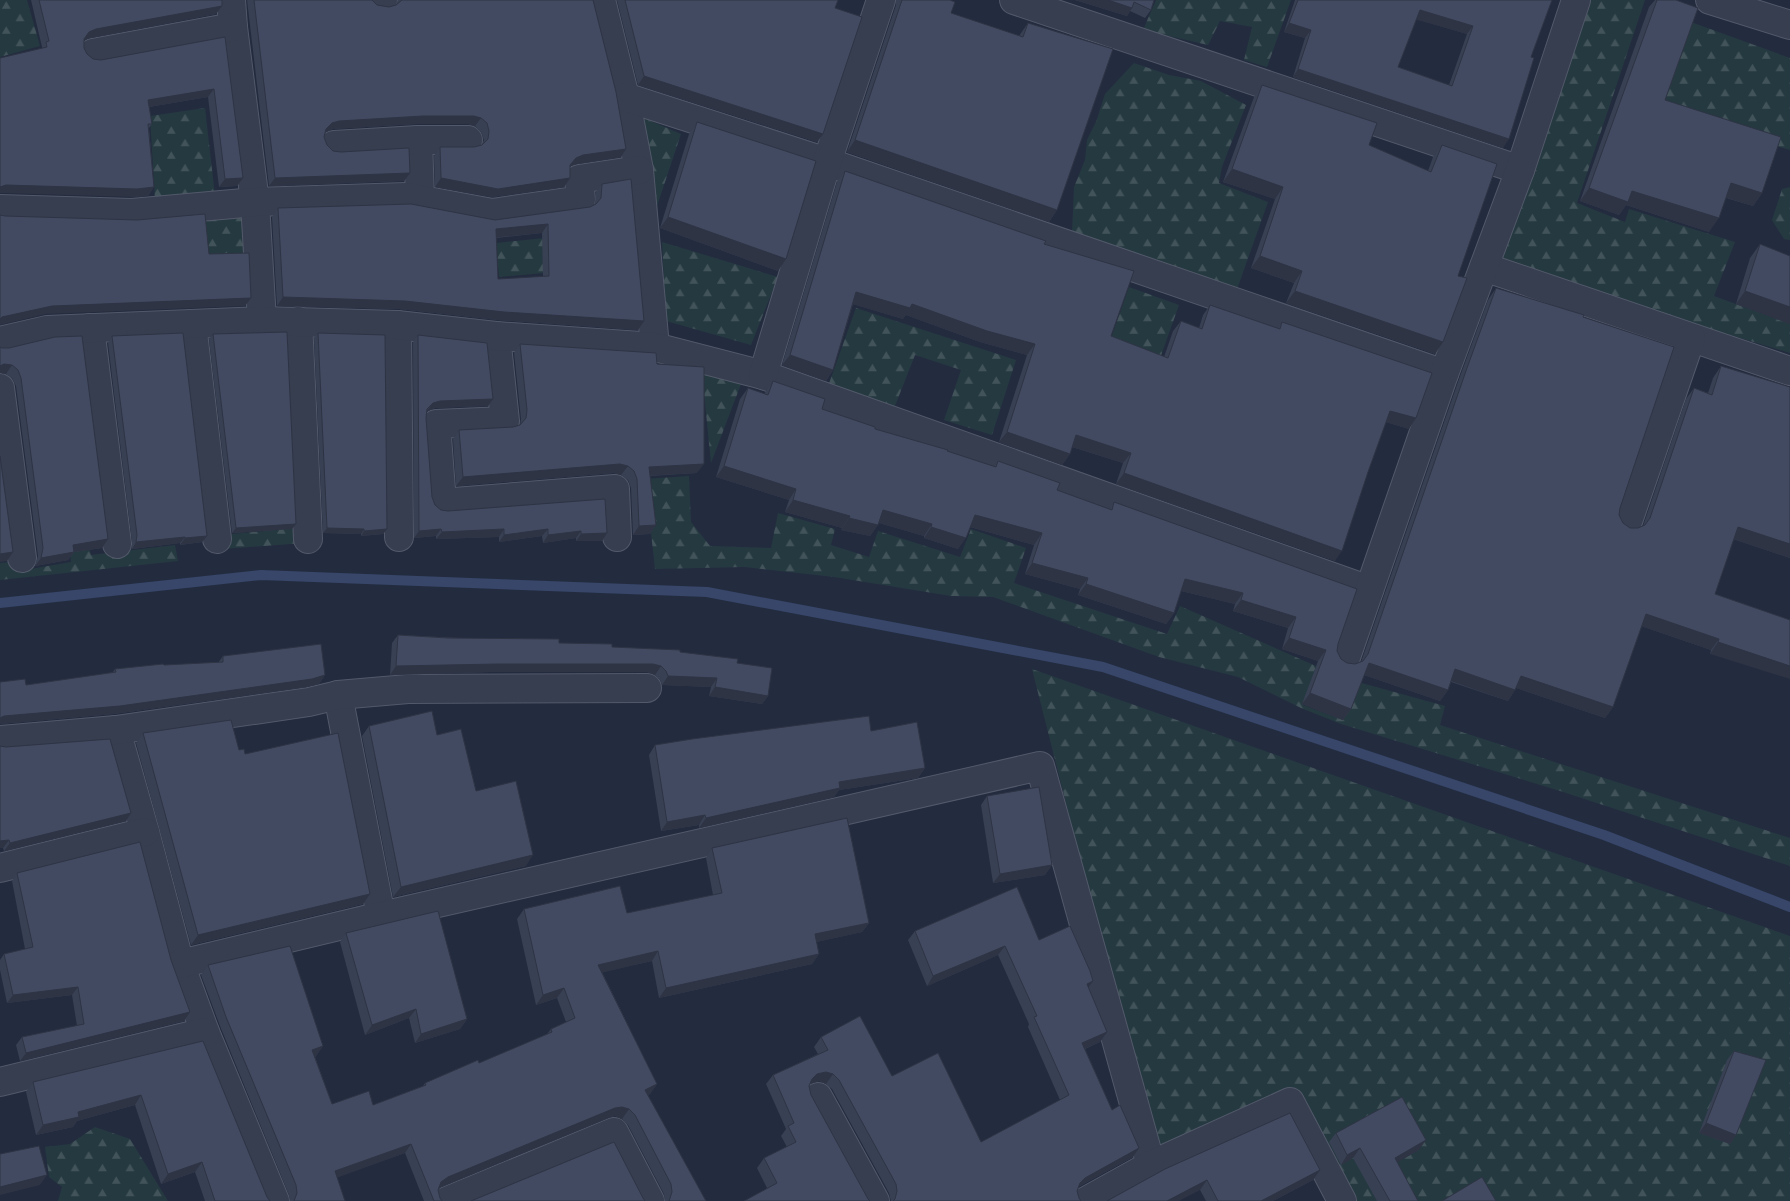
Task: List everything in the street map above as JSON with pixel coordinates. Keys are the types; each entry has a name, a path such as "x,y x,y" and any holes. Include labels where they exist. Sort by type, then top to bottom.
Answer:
{"street":[{"path":"231,0 255,202 262,321"},
{"path":"601,0 626,97 639,170 656,346"},
{"path":"763,375 827,162 881,0"},
{"path":"1014,0 1520,170"},
{"path":"1345,660 1444,374 1520,170 1576,0"},
{"path":"1710,0 1790,25"},
{"path":"93,53 233,27"},
{"path":"626,97 827,162 1444,374"},
{"path":"418,140 420,199"},
{"path":"334,145 418,140 468,140"},
{"path":"0,209 132,213 255,202 406,197 492,213 580,200 579,179 639,170"},
{"path":"1484,267 1790,372"},
{"path":"0,341 47,330 298,321 397,325 496,336 656,346 763,375 1368,590"},
{"path":"298,321 308,539"},
{"path":"192,324 217,539"},
{"path":"397,325 399,537"},
{"path":"90,328 118,544"},
{"path":"496,336 505,421 436,424 442,502 615,489 617,537"},
{"path":"1627,524 1691,338"},
{"path":"0,388 22,558"},
{"path":"0,740 116,730 310,702 338,695 408,688 647,688"},
{"path":"338,695 381,916"},
{"path":"116,730 180,964 205,1032 275,1201"},
{"path":"180,964 381,916 1040,766 1151,1165"},
{"path":"0,868 145,832"},
{"path":"0,1082 205,1032"},
{"path":"818,1097 875,1201"},
{"path":"1086,1201 1151,1165 1290,1102 1342,1201"},
{"path":"447,1201 614,1132 650,1201"}],"green space":[{"path":"0,0 27,0 40,46 0,57"},
{"path":"1156,0 1291,0 1267,67 1244,60 1252,27 1220,21 1208,45 1143,30"},
{"path":"1581,0 1645,0 1577,203 1625,222 1629,209 1735,242 1714,296 1790,324 1790,353 1492,263"},
{"path":"1688,21 1790,58 1790,150 1657,110"},
{"path":"1134,63 1169,75 1201,81 1246,105 1222,167 1219,183 1268,202 1235,295 1072,232 1074,187 1085,160 1087,140 1096,122 1105,94"},
{"path":"205,108 215,196 155,200 150,116"},
{"path":"637,115 681,134 653,218"},
{"path":"1790,187 1790,240 1784,239 1772,220 1782,189"},
{"path":"247,213 252,257 209,259 204,215"},
{"path":"595,233 599,268 499,277 496,243"},
{"path":"662,242 778,277 751,345 666,321"},
{"path":"1129,287 1179,305 1158,364 1095,384"},
{"path":"856,308 1016,360 992,435 944,420 961,370 915,355 893,411 827,389"},
{"path":"702,373 741,384 711,463"},
{"path":"689,476 691,522 710,546 771,548 778,513 835,529 831,545 869,557 878,531 960,557 971,529 1026,548 1014,583 1167,634 1180,606 1316,666 1303,705 1343,720 1358,682 1445,706 1440,725 1790,838 1790,866 1560,791 1341,724 1301,708 1238,677 1159,657 993,597 951,596 834,577 745,567 655,569 645,479"},
{"path":"302,495 304,543 222,549 220,535 275,530"},
{"path":"85,534 91,555 175,545 178,561 0,580 0,563 17,561 19,571 71,562 68,535"},
{"path":"1032,669 1790,936 1790,1201 1346,1201 1295,1108 1159,1170"},
{"path":"95,1127 130,1139 168,1201 58,1201 62,1187 49,1177 45,1147 70,1144"}],"building":[{"path":"39,0 222,0 222,6 96,29 89,32 84,39 84,48 93,59 101,60 225,37 243,178 225,179 214,89 148,100 152,124 148,124 154,187 137,189 6,185 0,187 0,58 47,47 46,42 49,41"},
{"path":"254,0 372,0 377,5 389,7 396,5 402,0 593,0 616,92 626,149 583,155 576,158 570,165 570,178 498,189 441,178 440,147 474,147 482,145 488,139 489,131 487,123 481,118 474,116 423,116 339,121 332,123 326,129 324,137 327,145 333,151 409,148 410,173 275,178"},
{"path":"625,0 838,0 835,8 862,17 823,134 644,76"},
{"path":"902,0 950,0 955,2 951,13 1023,37 1028,23 1113,49 1057,210 855,140"},
{"path":"1108,0 1154,0 1151,10 1134,2 1132,8"},
{"path":"1298,0 1552,0 1531,57 1534,58 1509,139 1298,69 1311,30 1289,23","holes":["1420,10 1473,26 1452,86 1398,67"]},
{"path":"1657,0 1676,0 1698,8 1665,100 1781,137 1762,193 1731,183 1719,218 1632,191 1628,202 1589,188"},
{"path":"1262,85 1377,123 1369,145 1431,172 1442,145 1497,164 1458,276 1467,278 1443,342 1295,291 1302,271 1260,256 1283,187 1232,169"},
{"path":"697,122 816,161 786,259 668,217"},
{"path":"845,171 1046,241 1044,244 1134,271 1111,336 1168,358 1181,321 1202,329 1210,305 1280,329 1282,322 1432,373 1416,418 1390,411 1342,551 1124,473 1131,453 1076,435 1070,454 1007,432 1035,344 987,331 912,304 910,308 856,292 833,370 790,355"},
{"path":"631,179 644,321 504,312 405,301 283,297 278,208 411,204 495,220 590,207 601,198 602,184","holes":["548,224 549,276 498,279 496,229"]},
{"path":"205,214 209,254 249,253 251,298 52,306 0,319 0,215 137,220"},
{"path":"1760,244 1790,256 1790,307 1745,291"},
{"path":"1496,288 1584,315 1583,317 1674,347 1620,508 1619,515 1623,523 1630,528 1638,528 1645,525 1650,518 1694,388 1712,395 1721,366 1790,387 1790,544 1738,527 1715,594 1790,620 1790,666 1718,642 1719,639 1646,614 1613,707 1521,676 1515,690 1455,669 1448,690 1369,663 1351,709 1310,693 1326,650 1289,638 1296,617 1241,600 1243,593 1185,579 1174,613 1086,584 1088,578 1032,563 1042,533 975,515 966,538 931,527 932,524 883,510 878,525 793,500 796,489 724,466 748,388 768,395 773,381 825,399 822,409 875,427 875,429 948,450 996,467 998,461 1060,483 1057,490 1112,510 1114,502 1357,589 1337,651 1341,659 1347,663 1355,664 1363,661 1368,654"},
{"path":"287,332 296,524 236,528 213,334"},
{"path":"183,333 207,536 136,542 137,535 112,336"},
{"path":"318,333 385,335 387,529 364,531 364,529 327,528"},
{"path":"418,335 487,343 493,399 440,401 433,403 427,409 426,418 432,497 435,505 441,510 448,511 605,499 607,533 581,534 581,531 548,535 548,529 504,535 504,529 442,532 441,529 419,531"},
{"path":"82,336 108,539 73,545 74,552 41,558 43,548 21,378 18,370 12,365 4,364 0,366 0,347 9,348 55,337"},
{"path":"520,344 656,353 657,364 704,367 704,464 649,467 656,525 639,526 637,479 634,471 628,466 620,464 463,477 459,430 513,427 520,425 526,418 527,410"},
{"path":"0,456 13,552 0,554"},
{"path":"398,635 448,638 559,639 559,643 612,644 612,647 680,650 680,652 738,659 737,663 772,668 768,696 715,687 717,678 668,676 661,666 653,664 396,666"},
{"path":"321,644 325,675 312,679 120,706 4,716 0,718 0,682 25,679 26,685 116,672 115,669 163,664 223,662 223,656"},
{"path":"432,711 437,735 461,729 476,791 516,781 533,855 401,887 369,726"},
{"path":"869,716 871,731 917,722 925,768 839,782 840,788 706,818 705,815 667,822 655,745"},
{"path":"231,720 239,750 244,749 245,754 338,733 370,894 198,935 143,733"},
{"path":"110,739 131,813 10,843 9,840 0,841 0,746"},
{"path":"1039,787 1052,865 1000,874 987,796"},
{"path":"847,818 869,923 815,934 819,954 666,988 658,951 598,965 657,1084 645,1090 706,1201 669,1201 672,1192 671,1184 635,1115 629,1109 622,1107 615,1108 448,1177 441,1182 438,1190 442,1201 434,1201 411,1144 335,1171 345,1201 294,1201 297,1193 296,1185 226,1017 208,965 290,946 323,1046 312,1050 332,1104 369,1091 373,1105 426,1085 425,1083 478,1060 479,1063 552,1032 551,1029 575,1018 564,988 543,995 524,909 620,886 627,913 722,893 712,848"},
{"path":"140,842 171,960 190,1012 26,1053 22,1037 84,1024 78,987 13,995 4,954 33,947 17,873"},
{"path":"1017,887 1039,940 1070,926 1090,971 1093,981 1087,984 1107,1032 1082,1043 1112,1110 1120,1105 1139,1148 1085,1178 1080,1183 1077,1191 1081,1201 893,1201 897,1191 896,1184 839,1080 833,1074 826,1072 817,1074 812,1079 809,1086 811,1095 870,1201 744,1201 777,1183 764,1158 796,1142 788,1126 794,1123 773,1075 828,1050 821,1037 860,1016 892,1076 938,1053 981,1142 1069,1095 1034,1017 1037,1016 1005,946 933,976 915,931"},
{"path":"438,911 467,1019 421,1034 416,1009 372,1025 346,933"},
{"path":"203,1041 270,1201 215,1201 202,1162 168,1174 141,1095 78,1112 79,1117 43,1125 33,1082"},
{"path":"1734,1051 1766,1060 1736,1135 1706,1123"},
{"path":"1402,1097 1426,1140 1395,1158 1418,1201 1390,1201 1360,1148 1347,1155 1336,1133"},
{"path":"1290,1113 1320,1170 1261,1201 1218,1201 1207,1180 1167,1201 1107,1201 1165,1169"},
{"path":"614,1142 645,1201 471,1201"},
{"path":"39,1146 47,1175 0,1187 0,1154"},
{"path":"1482,1177 1496,1201 1442,1201"}],"waterway":[{"path":"0,603 261,575 707,592 1103,667 1604,835 1790,907"}]}
